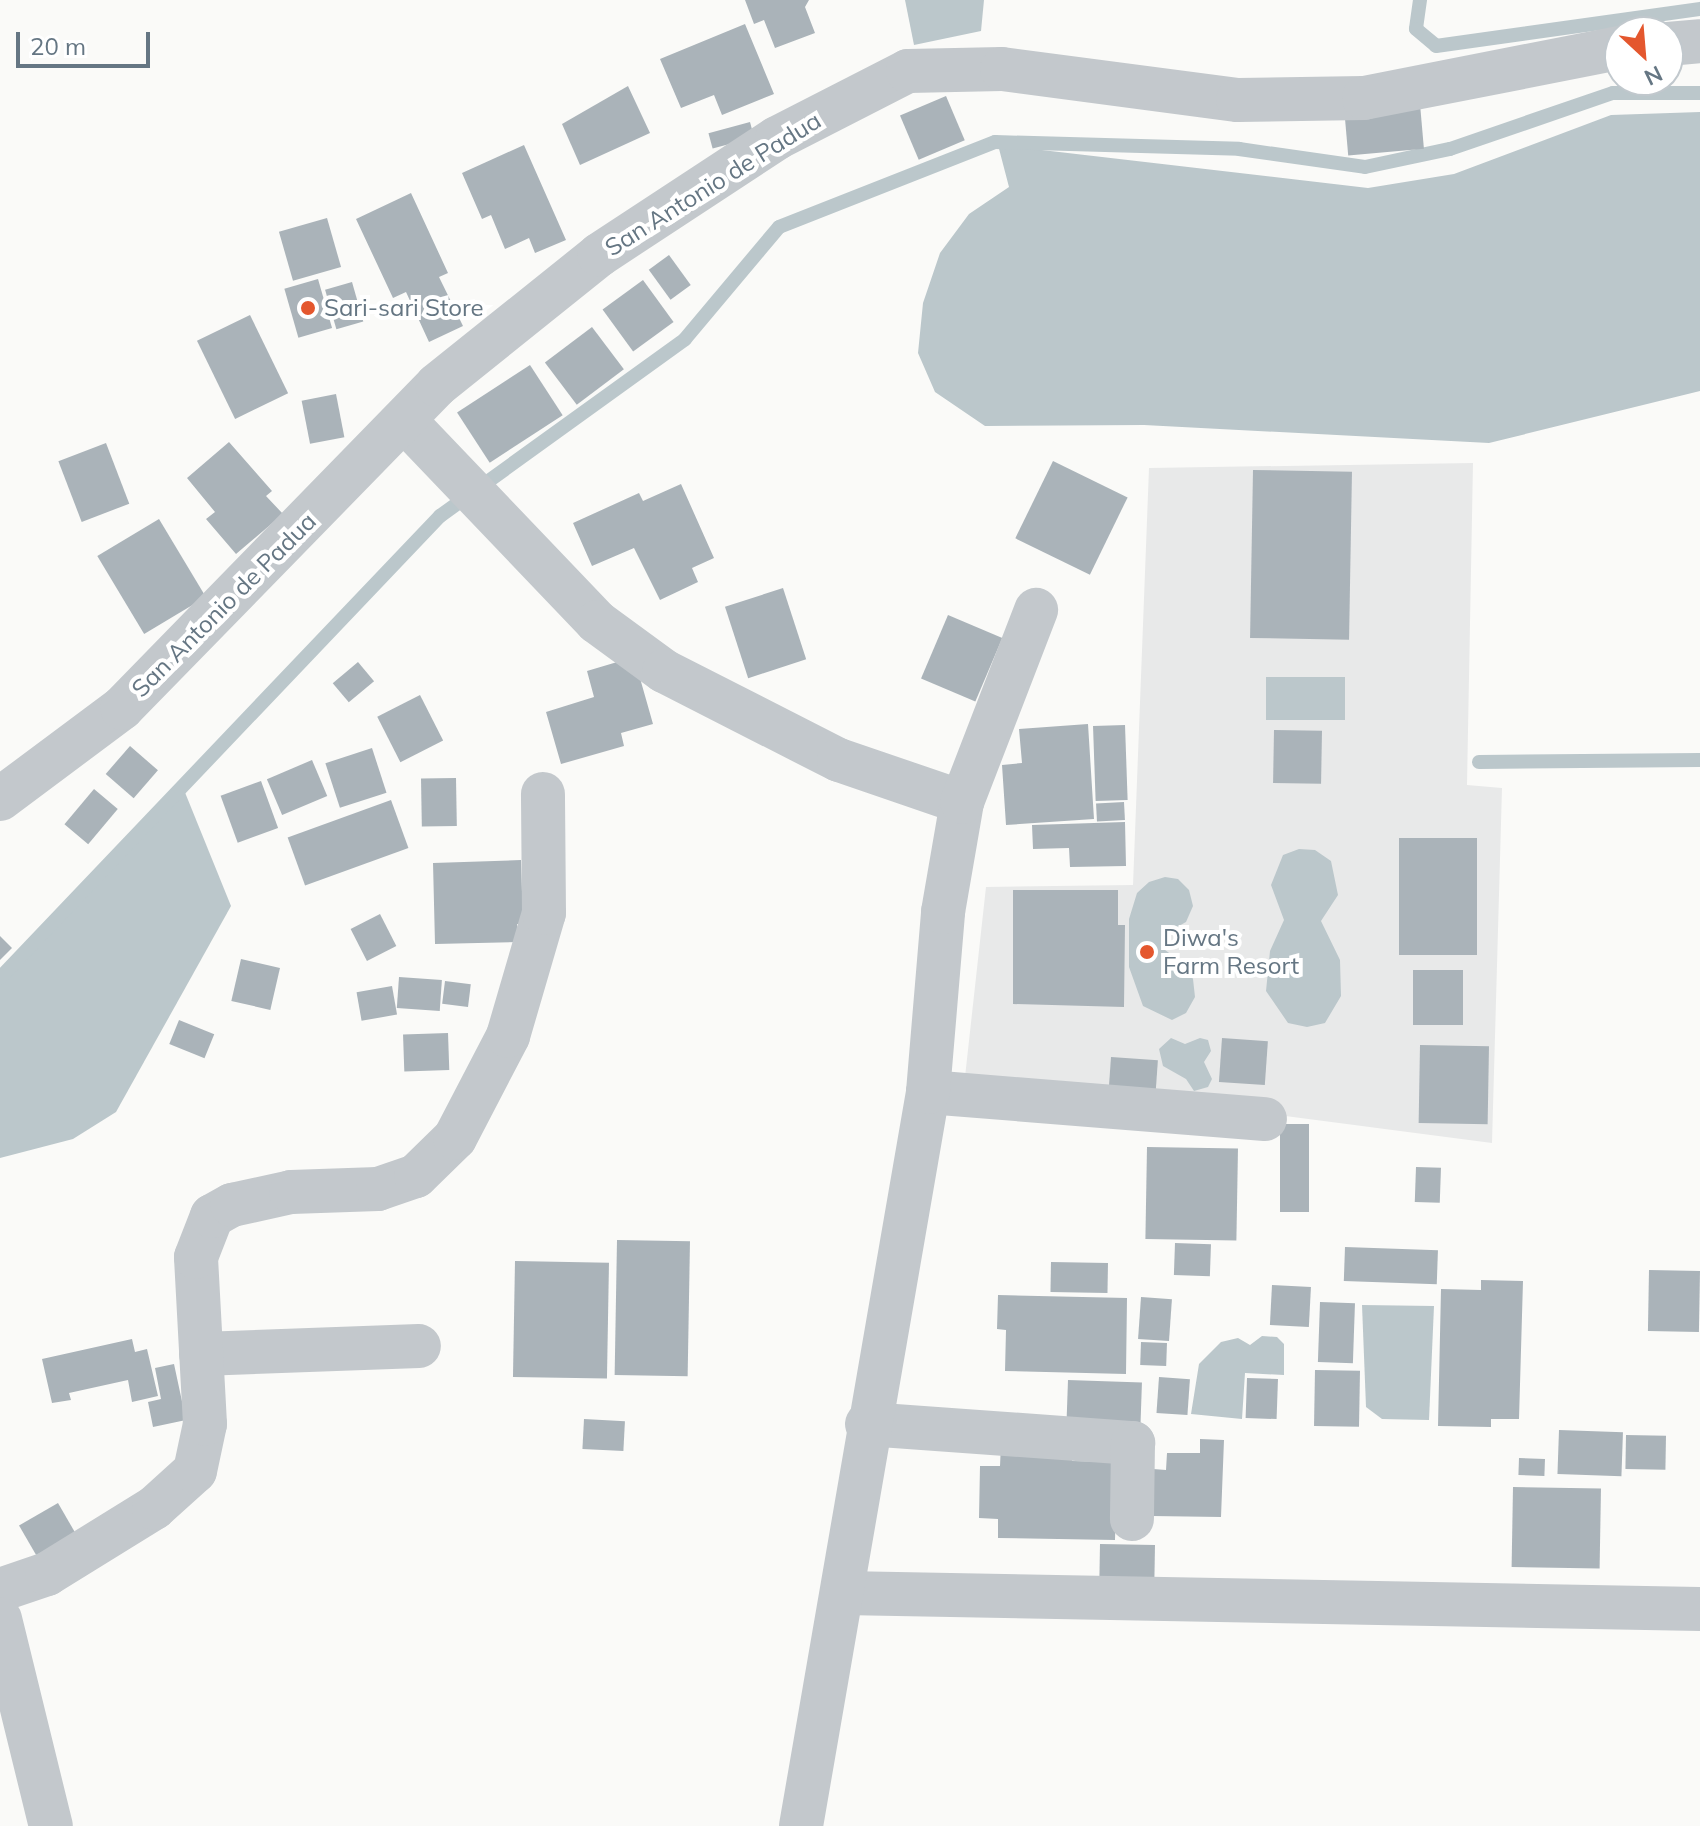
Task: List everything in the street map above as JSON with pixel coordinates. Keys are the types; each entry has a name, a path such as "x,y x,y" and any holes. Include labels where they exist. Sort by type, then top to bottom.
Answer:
{"street":[{"name":"San Antonio de Padua","path":"0,799 122,708 437,385 599,255 777,138 908,71 1002,69 1238,100 1364,98 1604,51"},
{"path":"404,420 597,622 664,671 839,760 962,802"},
{"path":"801,1826 843,1593 867,1424 928,1092 943,912 962,802 1036,610"},
{"path":"0,1590 60,1566 154,1508 195,1471 205,1424 196,1257 199,1237 212,1216 232,1205 291,1192 378,1189 416,1176 455,1138 508,1036 544,913 543,794"},
{"path":"928,1092 1265,1119"},
{"path":"201,1354 419,1346"},
{"path":"867,1424 1133,1443 1132,1519"},
{"path":"843,1593 1700,1609"},
{"path":"0,1619 51,1826"}],"shaded area":[{"path":"905,0 984,0 981,31 914,45"},
{"path":"1700,112 1700,391 1489,443 1144,425 985,426 935,392 918,353 923,303 940,253 969,214 1009,187 998,145 1368,188 1454,174 1611,115"},
{"path":"1473,463 1467,785 1502,788 1492,1143 1263,1113 963,1095 986,887 1133,885 1149,468"},
{"path":"1266,677 1345,677 1345,720 1266,720"},
{"path":"184,790 231,906 116,1112 73,1139 0,1158 0,984"},
{"path":"1299,849 1315,850 1331,861 1338,895 1321,921 1340,960 1341,996 1325,1023 1307,1027 1288,1023 1266,991 1270,951 1284,920 1271,885 1283,855"},
{"name":"Diwa's Farm Resort","path":"1165,877 1178,879 1189,890 1193,906 1186,922 1161,936 1161,947 1184,964 1193,979 1195,997 1186,1013 1172,1020 1143,1006 1129,967 1129,919 1137,893 1149,882"},
{"path":"1171,1038 1185,1044 1200,1038 1208,1040 1211,1051 1204,1062 1212,1079 1208,1087 1194,1091 1186,1079 1163,1066 1159,1049"},
{"path":"1362,1305 1434,1306 1429,1420 1382,1419 1366,1407"},
{"path":"1262,1336 1277,1337 1284,1344 1284,1375 1245,1373 1242,1419 1191,1414 1199,1364 1221,1342 1238,1338 1250,1345"}],"building":[{"path":"745,0 809,0 805,7 815,33 775,48 764,20 754,24"},
{"path":"745,24 774,94 722,115 714,95 681,108 660,59"},
{"path":"628,86 650,133 580,165 562,124"},
{"path":"946,96 965,140 919,160 900,116"},
{"path":"1420,104 1424,149 1348,155 1344,111"},
{"path":"750,122 754,137 713,149 708,133"},
{"path":"524,145 566,240 535,253 529,238 505,249 491,215 482,219 462,173"},
{"path":"411,193 448,273 439,277 463,326 429,342 406,292 393,298 356,219"},
{"path":"327,218 341,267 293,281 279,232"},
{"path":"669,255 691,285 671,300 649,270"},
{"name":"Sari-sari Store","path":"318,279 332,328 298,338 284,289"},
{"path":"643,280 674,322 633,351 603,309"},
{"path":"352,282 363,321 336,329 325,290"},
{"path":"250,315 288,393 235,419 197,341"},
{"path":"592,327 624,369 577,405 545,363"},
{"path":"530,365 563,415 490,463 457,412"},
{"path":"336,394 344,437 310,444 302,401"},
{"path":"229,442 272,491 266,496 283,514 236,554 206,519 215,512 187,478"},
{"path":"106,443 129,504 82,522 58,461"},
{"path":"1053,461 1128,497 1090,575 1015,538"},
{"path":"1253,470 1352,472 1349,640 1250,638"},
{"path":"681,484 714,558 692,568 698,582 660,600 634,548 592,566 573,523 639,493 643,501"},
{"path":"159,519 206,597 144,634 97,556"},
{"path":"783,588 806,659 748,678 725,607"},
{"path":"948,615 1002,638 975,702 921,679"},
{"path":"634,657 653,724 621,733 624,746 561,764 546,712 594,697 587,671"},
{"path":"358,662 374,681 349,702 333,683"},
{"path":"420,695 443,740 400,762 377,717"},
{"path":"1088,724 1094,819 1006,825 1002,765 1022,763 1019,729"},
{"path":"1125,725 1128,800 1096,801 1093,726"},
{"path":"1274,730 1322,731 1321,784 1273,783"},
{"path":"130,746 158,770 134,798 106,774"},
{"path":"372,748 387,793 340,808 325,763"},
{"path":"312,760 327,796 282,815 267,779"},
{"path":"456,778 457,826 422,827 421,779"},
{"path":"261,781 278,828 238,843 221,796"},
{"path":"94,789 118,809 88,844 64,824"},
{"path":"391,800 408,848 305,886 288,838"},
{"path":"1124,802 1125,820 1097,821 1096,803"},
{"path":"1125,822 1126,866 1070,867 1069,848 1033,849 1032,825"},
{"path":"1399,838 1477,838 1477,955 1399,955"},
{"path":"521,860 523,924 517,924 518,942 435,944 433,863"},
{"path":"1013,890 1118,890 1118,925 1125,925 1124,1007 1013,1004"},
{"path":"380,914 396,946 367,961 351,929"},
{"path":"0,936 12,948 0,960"},
{"path":"241,959 280,968 270,1010 231,1001"},
{"path":"1413,970 1463,970 1463,1025 1413,1025"},
{"path":"399,977 442,980 440,1011 397,1008"},
{"path":"445,981 471,984 468,1007 442,1004"},
{"path":"392,986 397,1015 362,1021 357,992"},
{"path":"179,1020 214,1034 204,1058 169,1044"},
{"path":"448,1033 449,1070 404,1072 403,1035"},
{"path":"1222,1038 1268,1041 1265,1085 1219,1082"},
{"path":"1420,1045 1489,1046 1488,1124 1419,1123"},
{"path":"1111,1057 1158,1060 1155,1104 1108,1101"},
{"path":"1280,1124 1309,1124 1309,1212 1280,1212"},
{"path":"1147,1147 1238,1149 1236,1241 1145,1239"},
{"path":"1416,1167 1441,1168 1440,1203 1415,1202"},
{"path":"617,1240 690,1241 688,1376 615,1375"},
{"path":"1175,1243 1211,1244 1210,1276 1174,1275"},
{"path":"1345,1247 1438,1250 1437,1284 1344,1281"},
{"path":"515,1261 609,1263 607,1379 513,1377"},
{"path":"1051,1262 1108,1263 1107,1293 1050,1292"},
{"path":"1649,1270 1700,1271 1699,1332 1648,1331"},
{"path":"1481,1280 1523,1281 1519,1419 1491,1419 1491,1427 1438,1426 1441,1289 1481,1290"},
{"path":"1272,1285 1311,1287 1309,1327 1270,1325"},
{"path":"998,1295 1127,1298 1126,1374 1005,1371 1006,1330 997,1329"},
{"path":"1141,1297 1172,1299 1169,1341 1138,1339"},
{"path":"1320,1302 1355,1303 1353,1363 1318,1362"},
{"path":"132,1339 135,1352 147,1349 158,1396 132,1402 128,1380 69,1393 71,1400 52,1403 42,1359"},
{"path":"1141,1342 1167,1343 1166,1366 1140,1365"},
{"path":"174,1364 186,1420 153,1427 148,1402 161,1399 155,1368"},
{"path":"1315,1370 1360,1371 1359,1427 1314,1426"},
{"path":"1159,1377 1190,1379 1187,1415 1156,1413"},
{"path":"1247,1378 1278,1379 1277,1419 1246,1418"},
{"path":"1068,1380 1142,1383 1140,1436 1066,1433"},
{"path":"584,1419 625,1421 623,1451 582,1449"},
{"path":"1559,1430 1623,1432 1621,1476 1557,1474"},
{"path":"1626,1435 1666,1436 1665,1470 1625,1469"},
{"path":"1200,1439 1224,1440 1221,1517 1152,1516 1153,1469 1166,1470 1167,1453 1200,1453"},
{"path":"1001,1444 1073,1445 1072,1461 1117,1462 1115,1540 998,1538 998,1519 979,1518 980,1466 1000,1466"},
{"path":"1519,1458 1545,1459 1544,1476 1518,1475"},
{"path":"1513,1487 1601,1489 1600,1569 1512,1567"},
{"path":"58,1503 79,1539 40,1562 19,1526"},
{"path":"1100,1544 1155,1545 1154,1588 1099,1587"}],"waterway":[{"path":"1420,0 1416,29 1436,46 1700,9"},
{"path":"0,978 440,516 685,339 779,227 995,142 1239,149 1365,167 1450,149 1613,93 1700,93"},
{"path":"1479,762 1700,760"}],"place":[{"name":"Sari-sari Store","path":"308,308"},
{"name":"Diwa's Farm Resort","path":"1147,952"}]}
